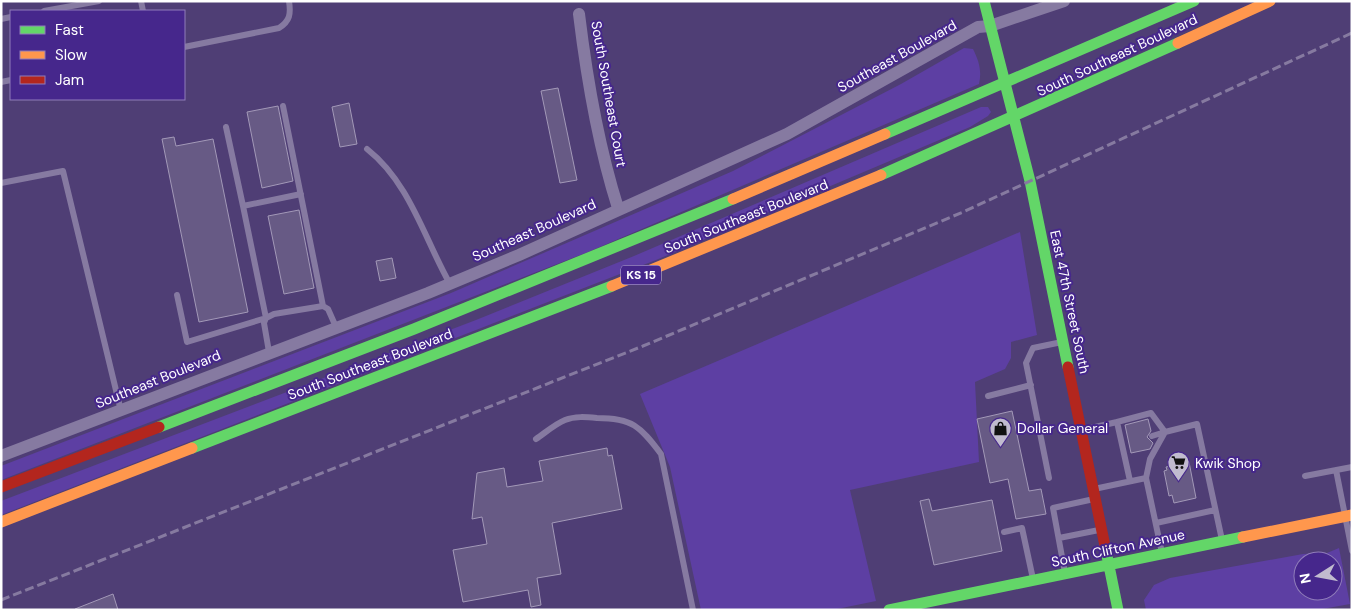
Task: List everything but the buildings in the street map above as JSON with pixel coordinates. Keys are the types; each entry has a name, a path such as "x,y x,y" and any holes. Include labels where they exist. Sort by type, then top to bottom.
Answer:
{"main road":[{"name":"East 47th Street South","path":"984,1 1030,181 1118,610"},
{"name":"South Southeast Boulevard","path":"1,487 405,332 607,251 1194,1"},
{"name":"South Southeast Boulevard","path":"1,522 658,268 1013,119 1270,1"},
{"name":"South Clifton Avenue","path":"889,610 1348,516"}],"street":[{"name":"Southeast Boulevard","path":"1,456 450,284 518,255 618,208 787,134 978,27 990,26 1064,1"},
{"name":"South Southeast Court","path":"579,14 596,124 604,161 618,208"}],"lane":[{"path":"50,10 99,1"},
{"path":"185,47 279,28 287,23 291,13 289,1"},
{"path":"283,106 323,306"},
{"path":"226,127 266,318 264,331 269,352"},
{"path":"367,149 379,159 402,188 450,284"},
{"path":"1,183 63,172 121,411"},
{"path":"243,206 301,194"},
{"path":"177,295 187,342 274,314 323,306 328,309 336,327"},
{"path":"1049,478 1026,363 1033,348 1063,342"},
{"path":"988,396 1031,385"},
{"path":"1081,430 1152,413 1164,432"},
{"path":"536,440 566,420 619,418 635,425 651,441 661,454 693,610"},
{"path":"1117,422 1125,441 1130,481"},
{"path":"1152,436 1197,424 1222,542"},
{"path":"1162,554 1146,478 1150,459 1164,432"},
{"path":"1304,476 1352,467"},
{"path":"1336,470 1348,516 1352,551"},
{"path":"1065,574 1053,508 1130,481 1146,478"},
{"path":"1156,522 1215,510"},
{"path":"1004,532 1022,528 1033,580"},
{"path":"1059,538 1102,530"}],"shaded area":[{"path":"964,48 973,49 977,58 980,70 979,84 588,252 1,480 1,466 451,293 733,171 901,84"},
{"path":"981,107 988,107 991,112 988,116 970,127 656,260 1,515 1,501 476,320 634,256"},
{"path":"1020,232 1037,335 1011,342 1011,358 1005,369 975,382 979,462 850,490 876,601 832,610 701,610 670,467 640,394"},
{"path":"1293,556 1293,601 1343,601 1343,568 1350,604 1317,610 1146,610 1144,600 1154,585 1170,578"}],"railway":[{"path":"1,600 643,346 963,212 1352,33"}],"traffic: fast":[{"path":"984,1 1030,181 1068,367"},
{"path":"885,134 1194,1"},
{"path":"881,175 1178,43"},
{"path":"159,427 414,329 733,199"},
{"path":"192,448 612,286"},
{"path":"889,610 1243,537"},
{"path":"1105,546 1118,610"}],"traffic: slow":[{"path":"1178,43 1270,1"},
{"path":"733,199 885,134"},
{"path":"612,286 881,175"},
{"path":"1,522 192,448"},
{"path":"1243,537 1352,515"}],"traffic: jam":[{"path":"1068,367 1105,546"},
{"path":"1,487 159,427"}],"place":[{"name":"Dollar General","path":"1001,447"},
{"name":"Kwik Shop","path":"1179,482"}]}
